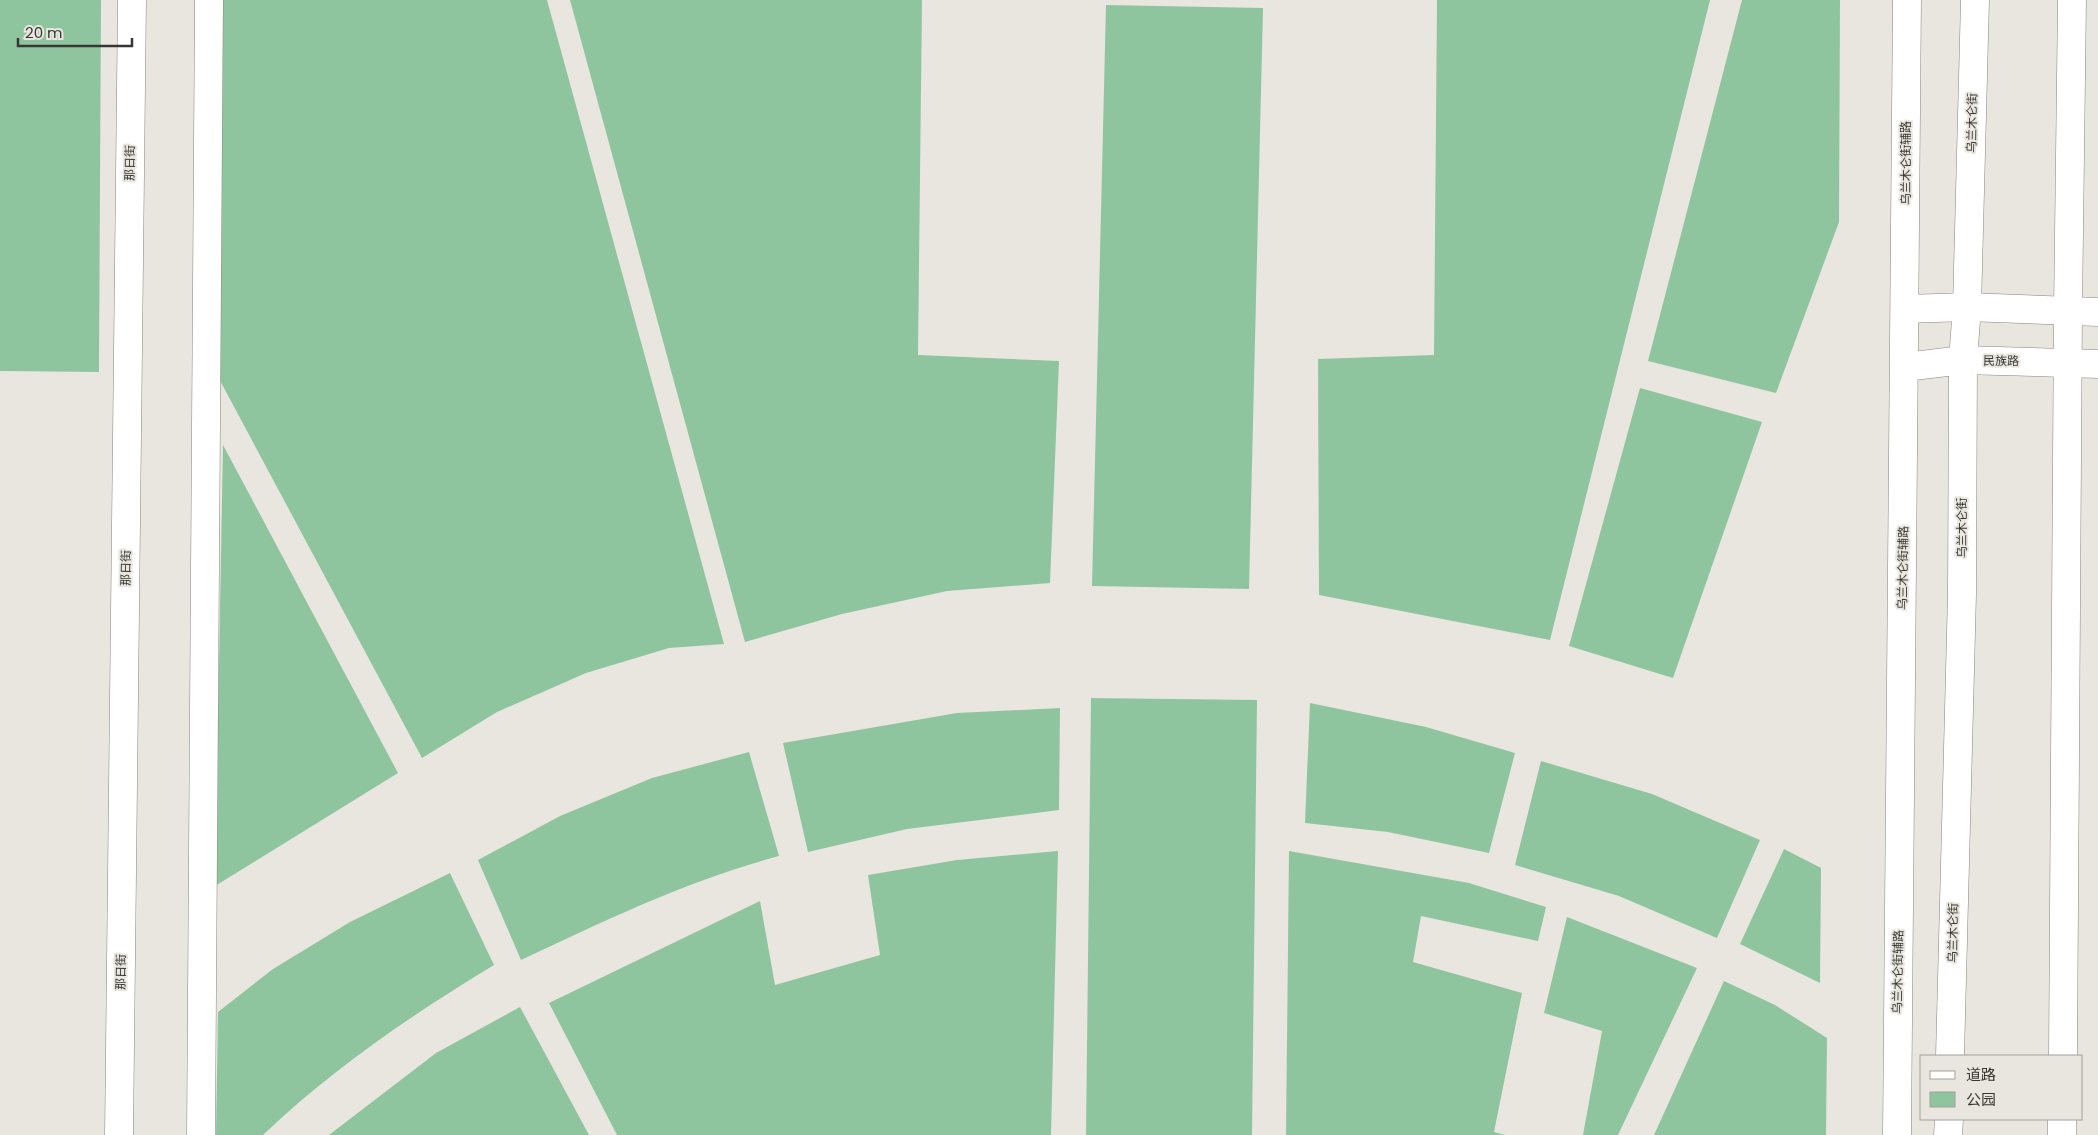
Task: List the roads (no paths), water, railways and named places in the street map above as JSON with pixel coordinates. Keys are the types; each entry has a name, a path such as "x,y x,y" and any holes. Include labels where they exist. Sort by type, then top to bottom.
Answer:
{"street":[{"name":"那日街","path":"119,1135 132,0"},
{"path":"201,1135 209,0"},
{"name":"乌兰木仑街辅路","path":"1897,1135 1906,309 1907,0"},
{"name":"乌兰木仑街","path":"1950,1055 1962,594 1963,360 1967,307 1975,0"},
{"path":"2062,1055 2072,0"},
{"path":"1906,309 1967,307 2098,312"},
{"name":"民族路","path":"1905,367 1963,360 2098,364"},
{"path":"1948,1135 1949,1120"},
{"path":"2062,1120 2062,1135"}]}
